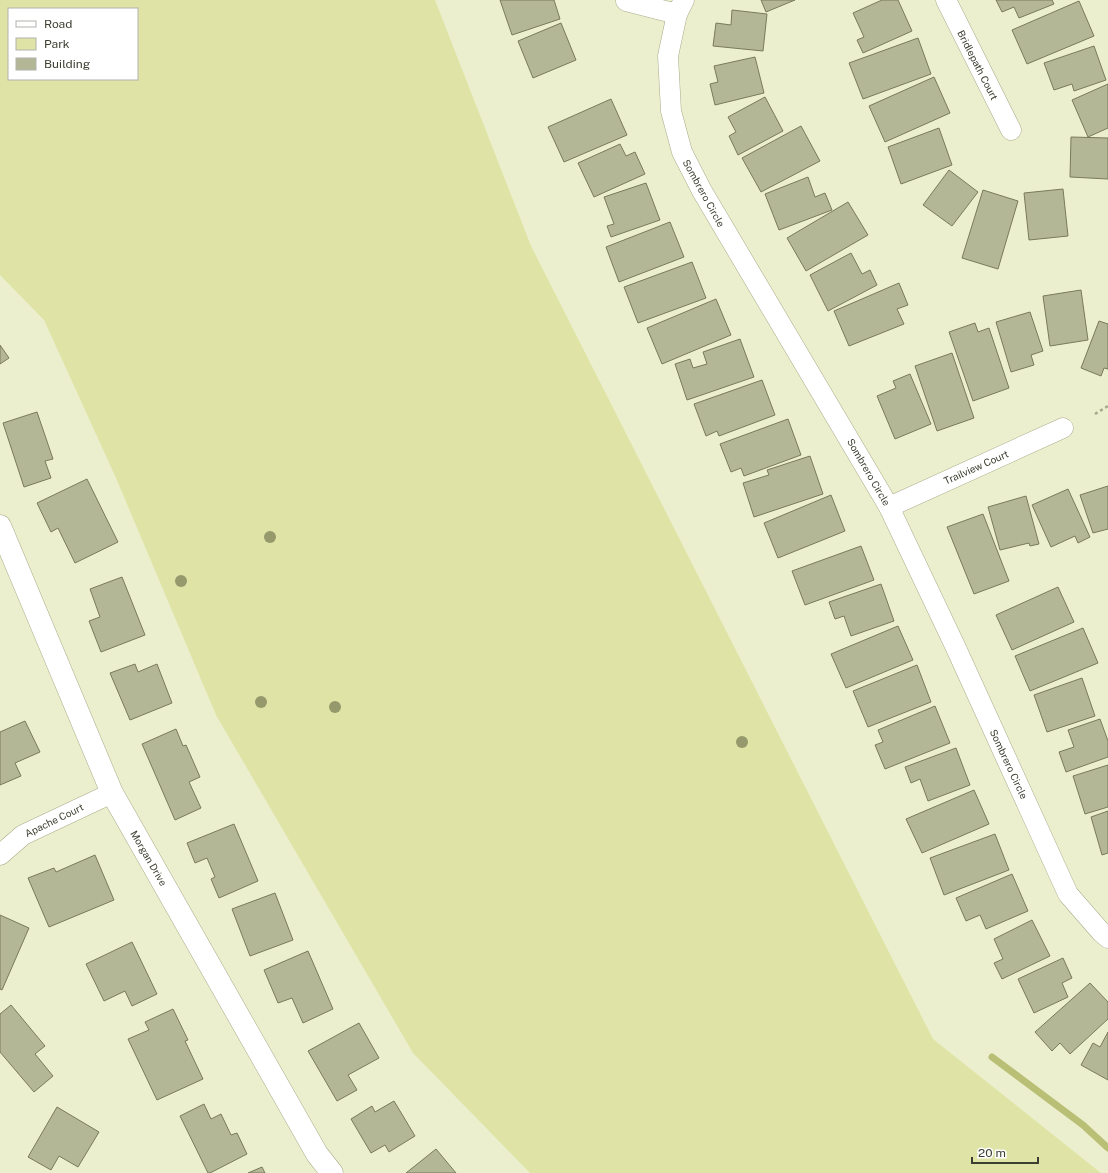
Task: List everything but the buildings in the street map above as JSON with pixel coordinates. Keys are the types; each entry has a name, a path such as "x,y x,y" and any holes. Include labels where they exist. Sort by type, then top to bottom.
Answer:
{"street":[{"name":"Bridlepath Court","path":"946,0 1011,130"},
{"path":"626,1 680,7"},
{"name":"Sombrero Circle","path":"680,7 668,56 671,111 682,152 706,198 889,507 956,648 1068,894 1108,938"},
{"name":"Trailview Court","path":"889,507 1063,428"},
{"name":"Morgan Drive","path":"1,530 112,793 316,1154 332,1173"},
{"name":"Apache Court","path":"0,855 22,835 112,793"}],"path":[{"path":"1094,414 1108,406"}],"green space":[{"path":"0,0 435,0 531,246 933,1039 1101,1173 530,1173 413,1053 216,715 116,478 44,320 0,275"}],"waterway":[{"path":"992,1057 1083,1125 1108,1148"}]}
